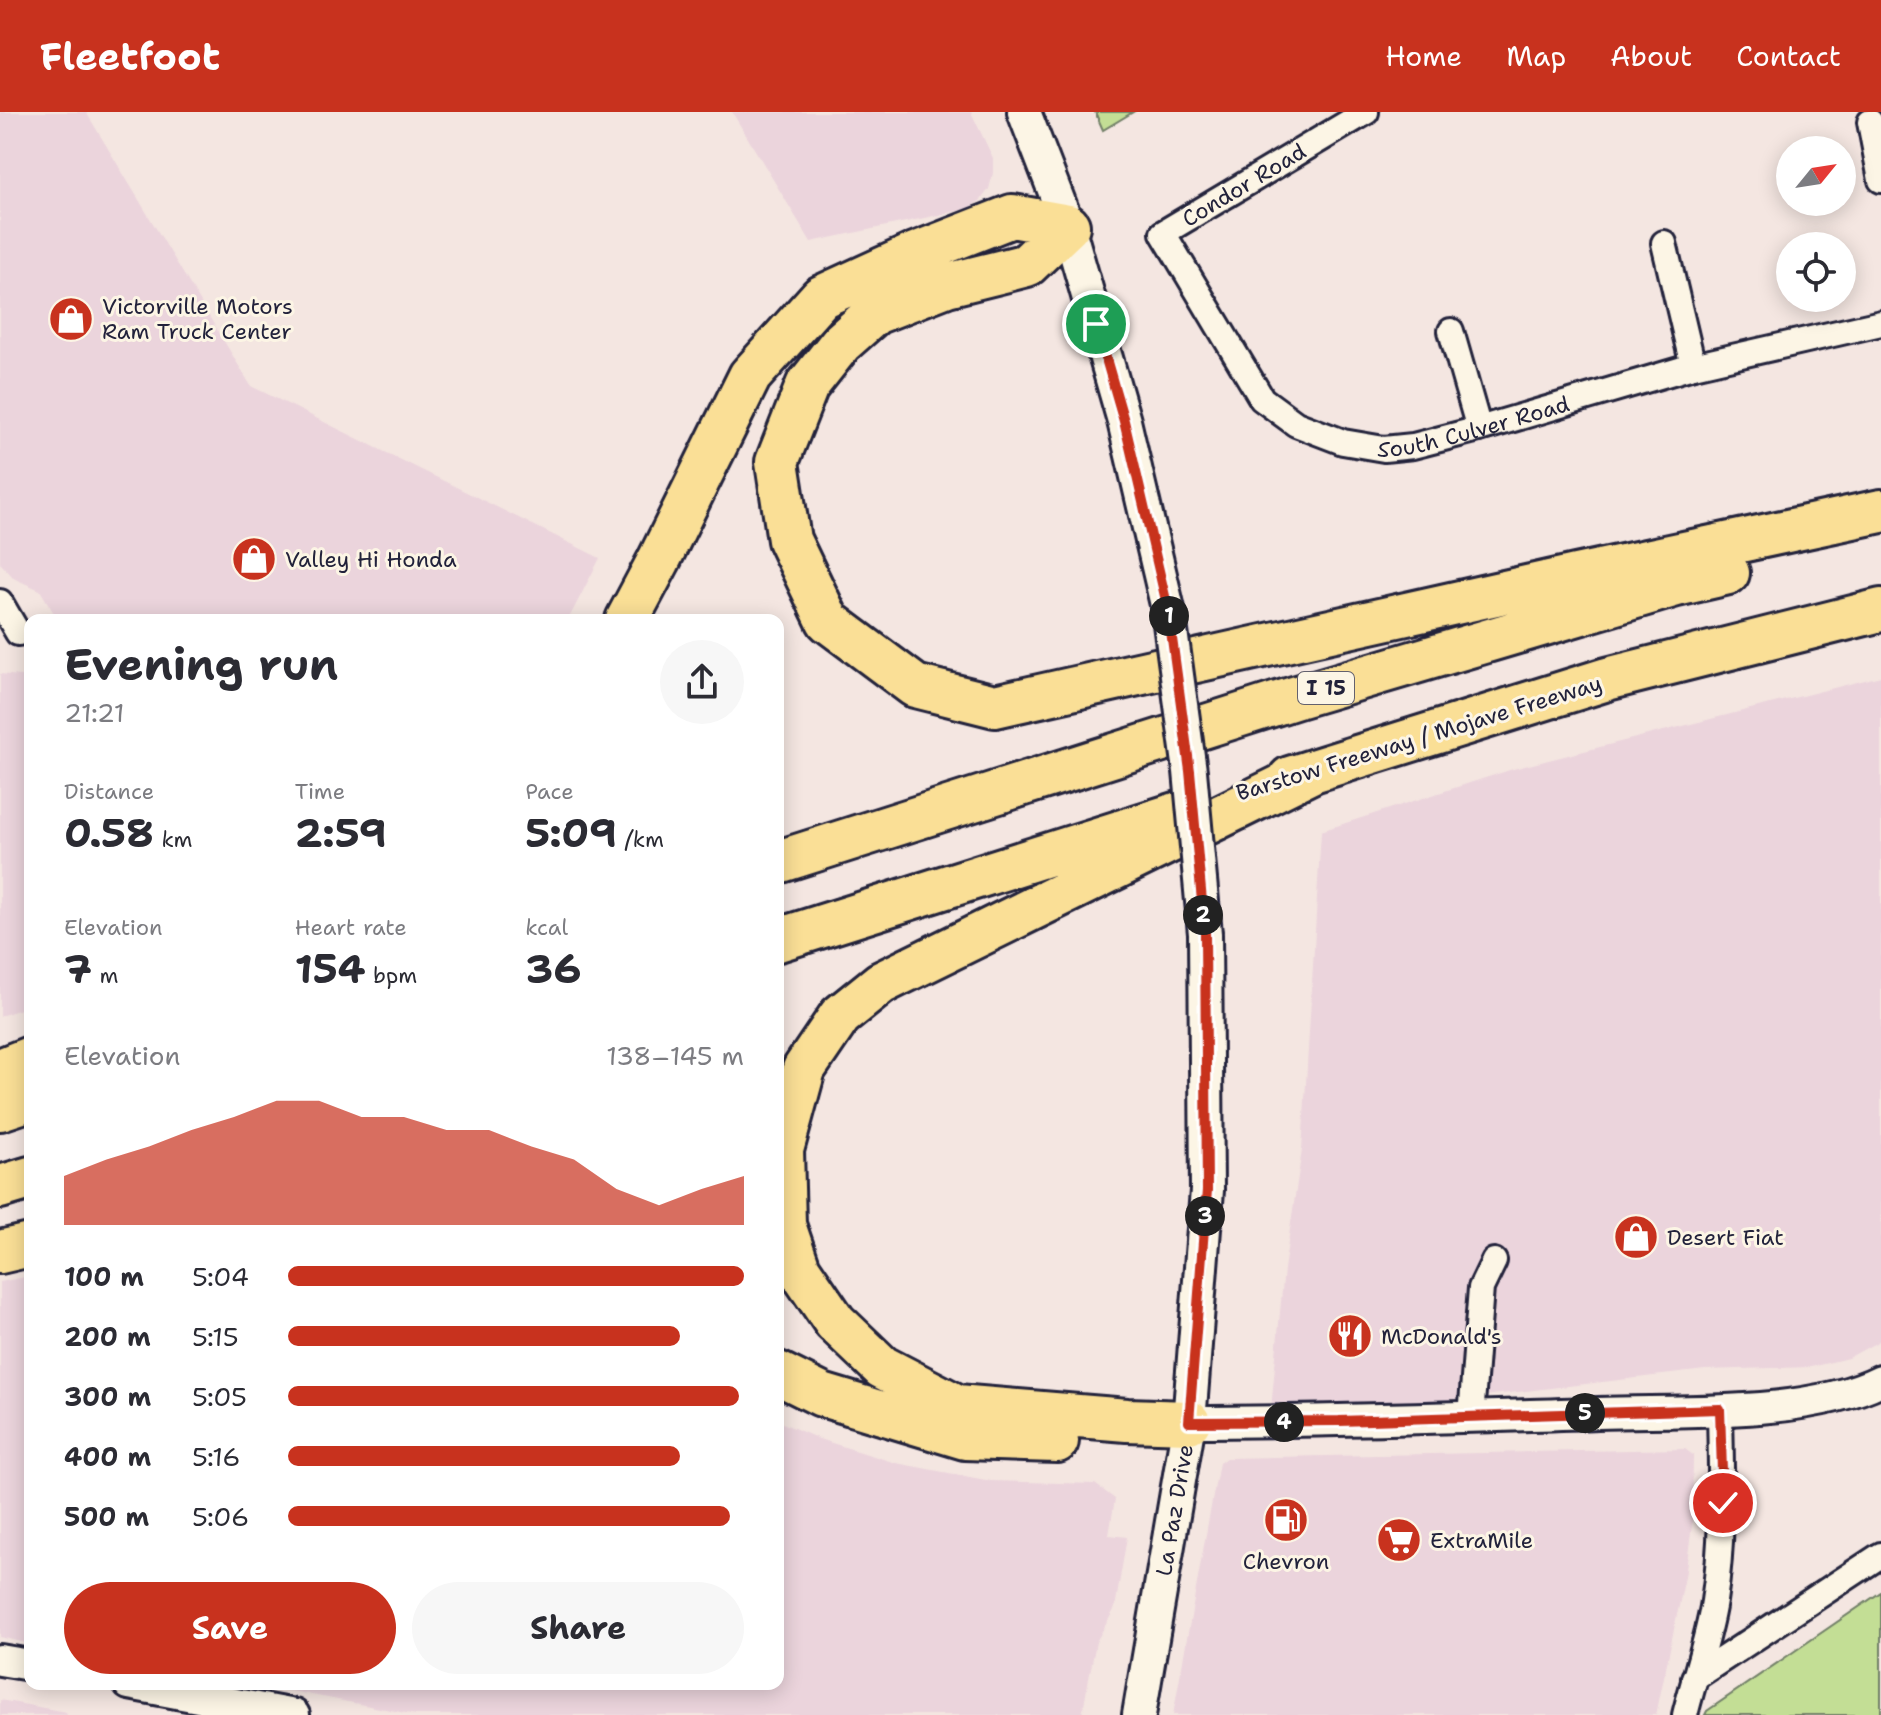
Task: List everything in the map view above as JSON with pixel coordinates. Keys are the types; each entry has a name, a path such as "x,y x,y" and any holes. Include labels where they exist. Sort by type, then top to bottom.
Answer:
{"highway":[{"path":"630,614 750,376 821,297 915,254 1012,216 1068,226"},
{"path":"1068,226 1027,265 947,285 875,313 841,343 807,386 777,462 789,540 828,621 915,686 995,706 1881,511"},
{"name":"I 15","path":"784,860 1294,698 1661,589 1881,537"},
{"name":"Barstow Freeway / Mojave Freeway","path":"784,938 1607,679 1881,610"},
{"path":"784,1143 804,1069 840,1016 881,983 1315,770"},
{"path":"0,1070 24,1060"},
{"path":"0,1109 24,1101"},
{"path":"0,1187 24,1180"},
{"path":"784,1225 799,1269 835,1322 882,1367 957,1406 1189,1422"},
{"path":"0,1252 24,1246"},
{"path":"784,1376 822,1395 965,1438 1132,1443 1189,1422"}],"main road":[{"path":"1024,112 1068,226 1124,421 1168,609 1190,771 1205,934 1207,1190 1189,1422"},
{"name":"La Paz Drive","path":"1139,1715 1189,1422"}],"street":[{"name":"Condor Road","path":"1163,233 1366,112"},
{"path":"1870,122 1881,180"},
{"name":"South Culver Road","path":"1163,233 1262,399 1296,424 1343,442 1384,449 1413,446 1479,429 1693,366 1881,323"},
{"path":"1664,243 1693,366"},
{"path":"1451,331 1479,429"},
{"path":"0,602 18,633"},
{"path":"1471,1417 1481,1288 1494,1261"},
{"name":"La Paz Drive","path":"1189,1422 1339,1421 1720,1409 1814,1402 1881,1380"},
{"path":"1685,1715 1714,1605 1723,1503 1720,1409"},
{"path":"1694,1678 1881,1555"},
{"path":"0,1660 24,1664"},
{"path":"161,1690 294,1715"}],"shaded area":[{"path":"0,112 86,112 251,386 600,558 571,614 54,614 40,590 15,579 0,563"},
{"path":"732,112 971,112 993,158 989,189 980,201 967,209 811,242"},
{"path":"0,674 24,676 24,1008 0,1016"},
{"path":"1881,676 1881,1340 1848,1358 1811,1367 1705,1370 1450,1400 1271,1409 1284,1269 1302,1150 1321,831 1513,769"},
{"path":"24,1277 24,1643 0,1637 0,1282"},
{"path":"784,1424 819,1439 896,1463 991,1481 1095,1484 1115,1499 1109,1535 1127,1537 1115,1608 1096,1642 1082,1715 416,1715 286,1690 784,1690"},
{"path":"1685,1449 1693,1455 1692,1526 1685,1577 1656,1715 1173,1715 1219,1463 1226,1458"},
{"path":"0,1700 66,1712 67,1715 0,1715"}],"green space":[{"path":"1095,112 1133,112 1103,130"},
{"path":"1881,1592 1881,1715 1705,1715 1707,1711"}],"place":[{"name":"Victorville Motors Ram Truck Center","path":"71,319"},
{"name":"Valley Hi Honda","path":"254,559"},
{"name":"Desert Fiat","path":"1636,1237"},
{"name":"McDonald's","path":"1350,1336"},
{"name":"Chevron","path":"1286,1520"},
{"name":"ExtraMile","path":"1399,1540"}],"route":[{"path":"1096,324 1124,421 1168,609 1190,771 1205,934 1207,1190 1189,1422 1339,1421 1720,1409 1723,1503"}]}
